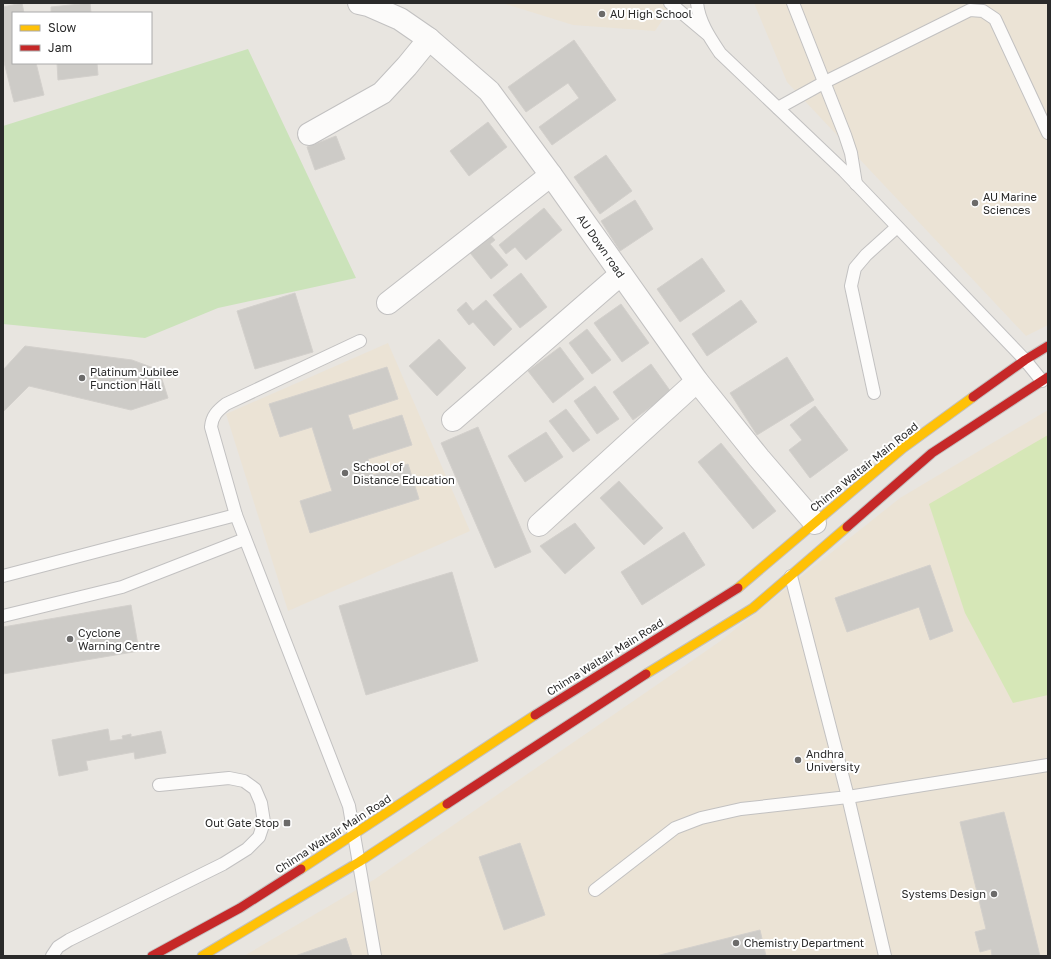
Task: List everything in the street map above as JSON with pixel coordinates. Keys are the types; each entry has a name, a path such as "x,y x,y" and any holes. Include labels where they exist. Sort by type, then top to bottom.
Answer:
{"street":[{"name":"AU Down road","path":"359,3 368,5 400,20 429,39 489,91 551,175 697,381 759,458 815,523"},
{"path":"309,134 382,93 429,39"},
{"path":"388,304 551,175"},
{"path":"453,420 621,274"},
{"name":"Chinna Waltair Main Road","path":"152,956 240,908 355,835 499,738 744,584 903,448 1025,360 1048,346"},
{"path":"202,956 359,862 595,706 753,608 932,453 1045,379"},
{"path":"539,525 697,381"}],"lane":[{"path":"670,3 708,34"},
{"path":"697,3 698,10 708,34 720,53 856,184 1045,379"},
{"path":"793,3 825,82 851,153 856,184"},
{"path":"778,108 825,82 970,10 983,11 995,19 1048,134"},
{"path":"874,393 851,286 855,268 866,255 897,227"},
{"path":"360,341 226,404 216,412 212,419 212,435 236,515 349,806 375,956"},
{"path":"3,576 236,515"},
{"path":"3,616 122,587 245,539"},
{"path":"791,576 848,797 885,956"},
{"path":"595,890 675,828 701,818 741,809 848,797 1048,765"},
{"path":"52,956 58,947 69,940 223,864 247,849 259,837 264,822 261,803 255,789 244,781 229,778 159,785"}],"shaded area":[{"name":"AU High School","path":"502,3 674,3 655,31 573,25"},
{"name":"AU Marine Sciences","path":"754,3 1048,3 1048,325 1026,336 787,82"},
{"name":"School of Distance Education","path":"388,343 470,531 288,611 226,414"},
{"name":"Andhra University","path":"1048,410 1048,956 244,956 375,879 719,642 900,498"}],"green space":[{"path":"248,49 356,278 218,308 145,338 3,324 3,126"},
{"path":"1048,435 1048,695 1013,703 965,613 929,504"}],"building":[{"path":"22,3 24,12 12,12 12,64 36,64 44,95 14,102 3,58 3,7"},
{"path":"90,3 91,12 51,12 51,7"},
{"path":"574,40 616,100 552,145 539,127 579,98 568,83 526,112 508,87"},
{"path":"57,64 97,64 98,75 58,80"},
{"path":"488,122 507,147 469,176 450,151"},
{"path":"336,136 345,159 315,170 307,147"},
{"path":"606,155 632,191 600,214 574,177"},
{"path":"635,200 653,229 620,251 601,221"},
{"path":"544,208 562,230 526,260 515,247 506,254 499,245"},
{"path":"488,232 495,240 490,244 508,265 491,279 467,249"},
{"path":"702,258 725,291 680,322 657,289"},
{"path":"521,273 547,307 520,328 493,295"},
{"path":"295,293 313,352 255,369 237,311"},
{"path":"486,300 512,329 494,346 473,322 469,325 457,310 466,302 473,311"},
{"path":"741,300 757,322 707,356 692,334"},
{"path":"621,304 649,343 622,362 594,323"},
{"path":"587,329 611,360 592,374 569,343"},
{"path":"439,339 466,368 437,396 409,366"},
{"name":"Platinum Jubilee Function Hall","path":"25,346 132,360 159,370 168,398 131,410 29,386 3,412 3,370"},
{"path":"560,347 584,379 553,403 528,371"},
{"path":"787,357 814,400 757,435 730,393"},
{"path":"651,364 671,392 633,420 613,392"},
{"path":"387,367 398,399 348,415 353,430 402,415 412,445 368,459 373,475 408,464 419,499 310,533 300,501 332,491 312,427 280,437 269,404"},
{"path":"595,386 619,419 597,434 574,401"},
{"path":"815,406 848,450 810,478 789,450 802,440 790,425"},
{"path":"566,409 590,440 573,452 549,421"},
{"path":"478,427 531,552 495,568 441,443"},
{"path":"546,432 563,457 525,482 508,456"},
{"path":"721,443 776,511 753,529 698,462"},
{"path":"619,481 663,528 644,545 600,498"},
{"path":"575,523 595,548 565,574 540,546"},
{"path":"684,532 705,565 642,605 621,572"},
{"path":"930,565 953,631 930,640 919,607 847,632 835,598"},
{"path":"452,572 478,661 366,695 339,606"},
{"name":"Cyclone Warning Centre","path":"131,605 139,651 3,674 3,627"},
{"path":"108,729 110,741 123,739 122,736 131,734 131,737 161,731 166,753 135,759 134,752 86,761 88,770 59,776 52,740"},
{"path":"1004,812 1040,956 992,956 991,949 980,952 975,932 986,929 960,822"},
{"path":"520,843 545,915 504,930 479,857"},
{"name":"Chemistry Department","path":"760,930 766,956 656,956"},
{"path":"346,938 352,956 295,956"}],"traffic: slow":[{"path":"738,588 903,448 973,397"},
{"path":"646,674 753,608 847,527"},
{"path":"301,869 535,715"},
{"path":"202,956 359,862 447,804"}],"traffic: jam":[{"path":"973,397 1025,360 1048,346"},
{"path":"847,527 932,453 1048,377"},
{"path":"535,715 738,588"},
{"path":"447,804 646,674"},
{"path":"152,956 240,908 301,869"}],"place":[{"name":"AU High School","path":"602,14"},
{"name":"AU Marine Sciences","path":"975,203"},
{"name":"Platinum Jubilee Function Hall","path":"82,378"},
{"name":"School of Distance Education","path":"345,473"},
{"name":"Cyclone Warning Centre","path":"70,639"},
{"name":"Andhra University","path":"798,760"},
{"name":"Out Gate Stop","path":"287,823"},
{"name":"Systems Design","path":"994,894"},
{"name":"Chemistry Department","path":"736,943"}]}
